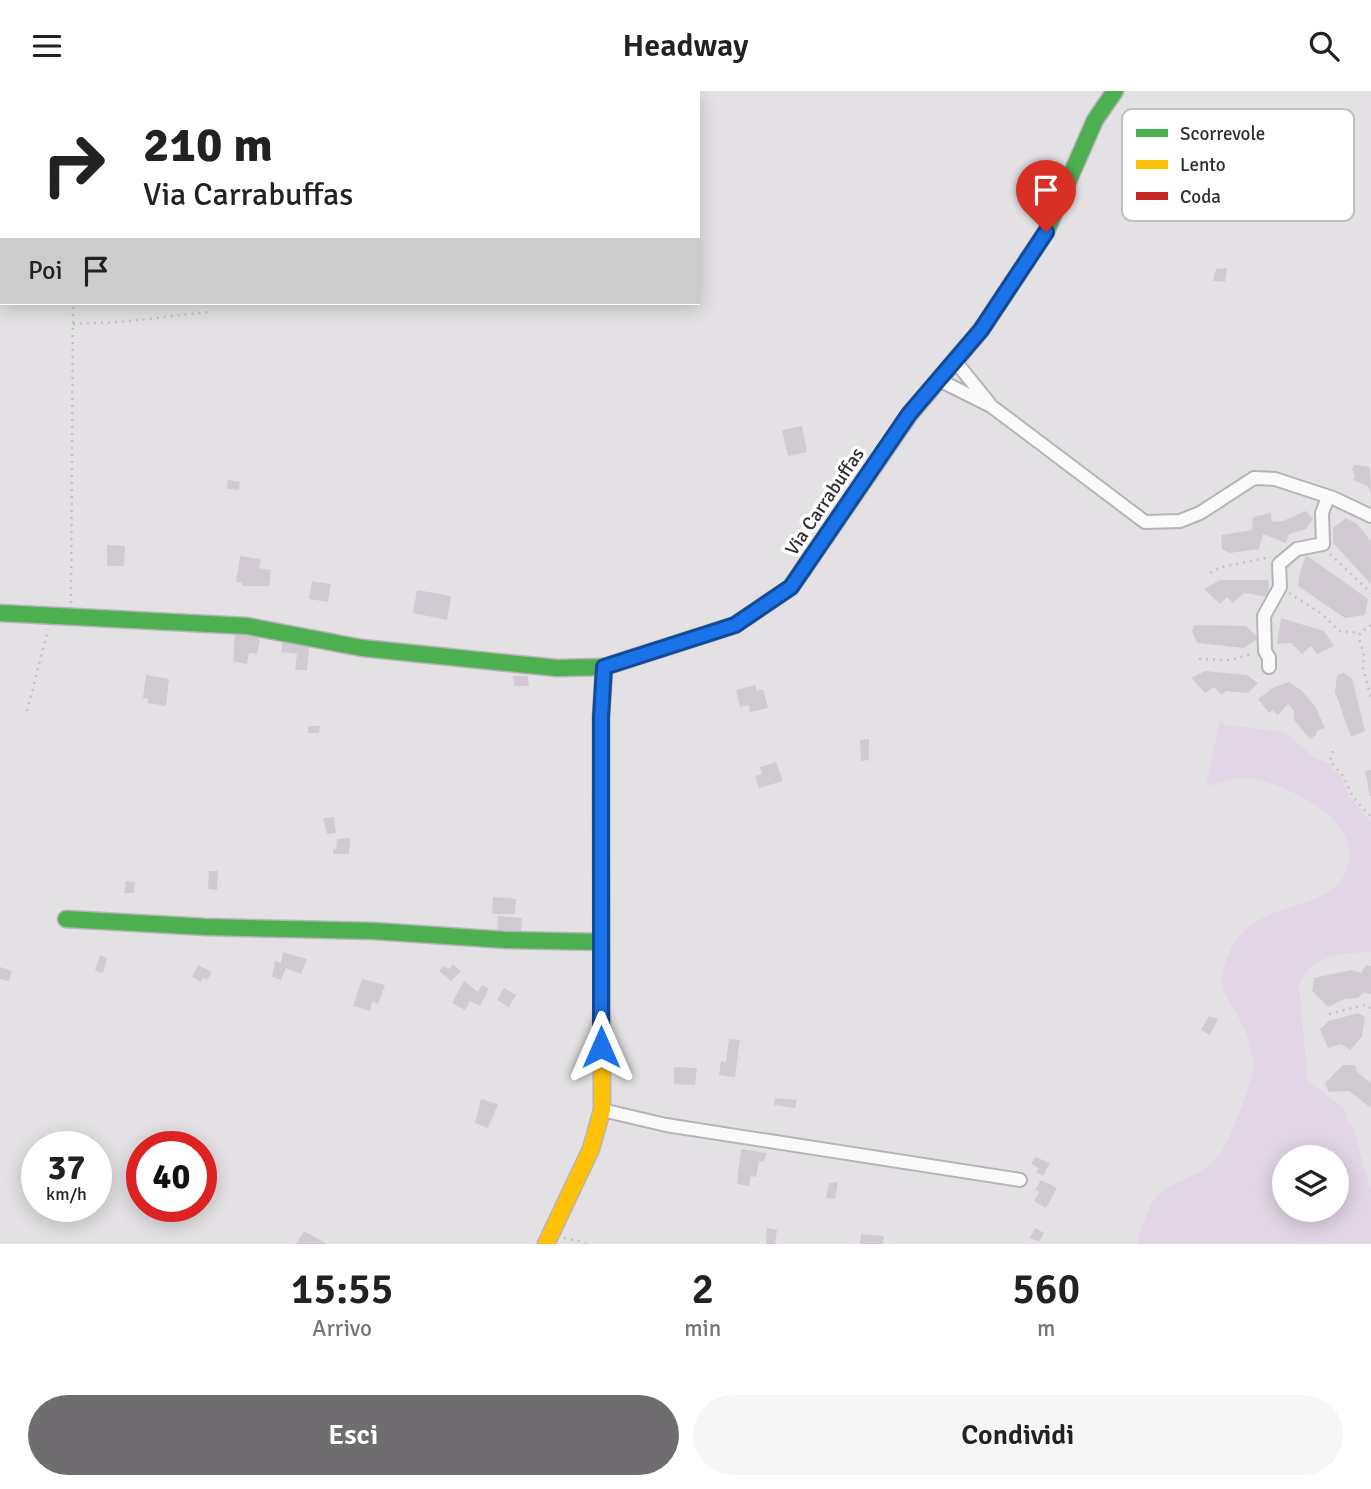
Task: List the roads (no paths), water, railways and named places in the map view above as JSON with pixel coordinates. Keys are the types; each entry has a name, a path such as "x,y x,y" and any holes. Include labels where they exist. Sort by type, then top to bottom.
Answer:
{"street":[{"name":"Via Carrabuffas","path":"0,613 247,626 362,648 557,668 604,667 735,625 791,587 909,414 981,330 1046,232 1095,120 1115,91"},
{"path":"955,361 991,406"},
{"path":"939,380 991,406 1145,522 1180,521 1200,513 1254,478 1275,479 1328,497 1371,516"},
{"path":"1269,667 1269,658 1265,651 1264,616 1280,587 1279,564 1297,549 1323,544 1322,513 1328,497"},
{"path":"548,1239 591,1149 602,1110 601,717 604,667"},
{"path":"66,919 601,942"},
{"path":"602,1110 666,1125 1020,1180"}]}
